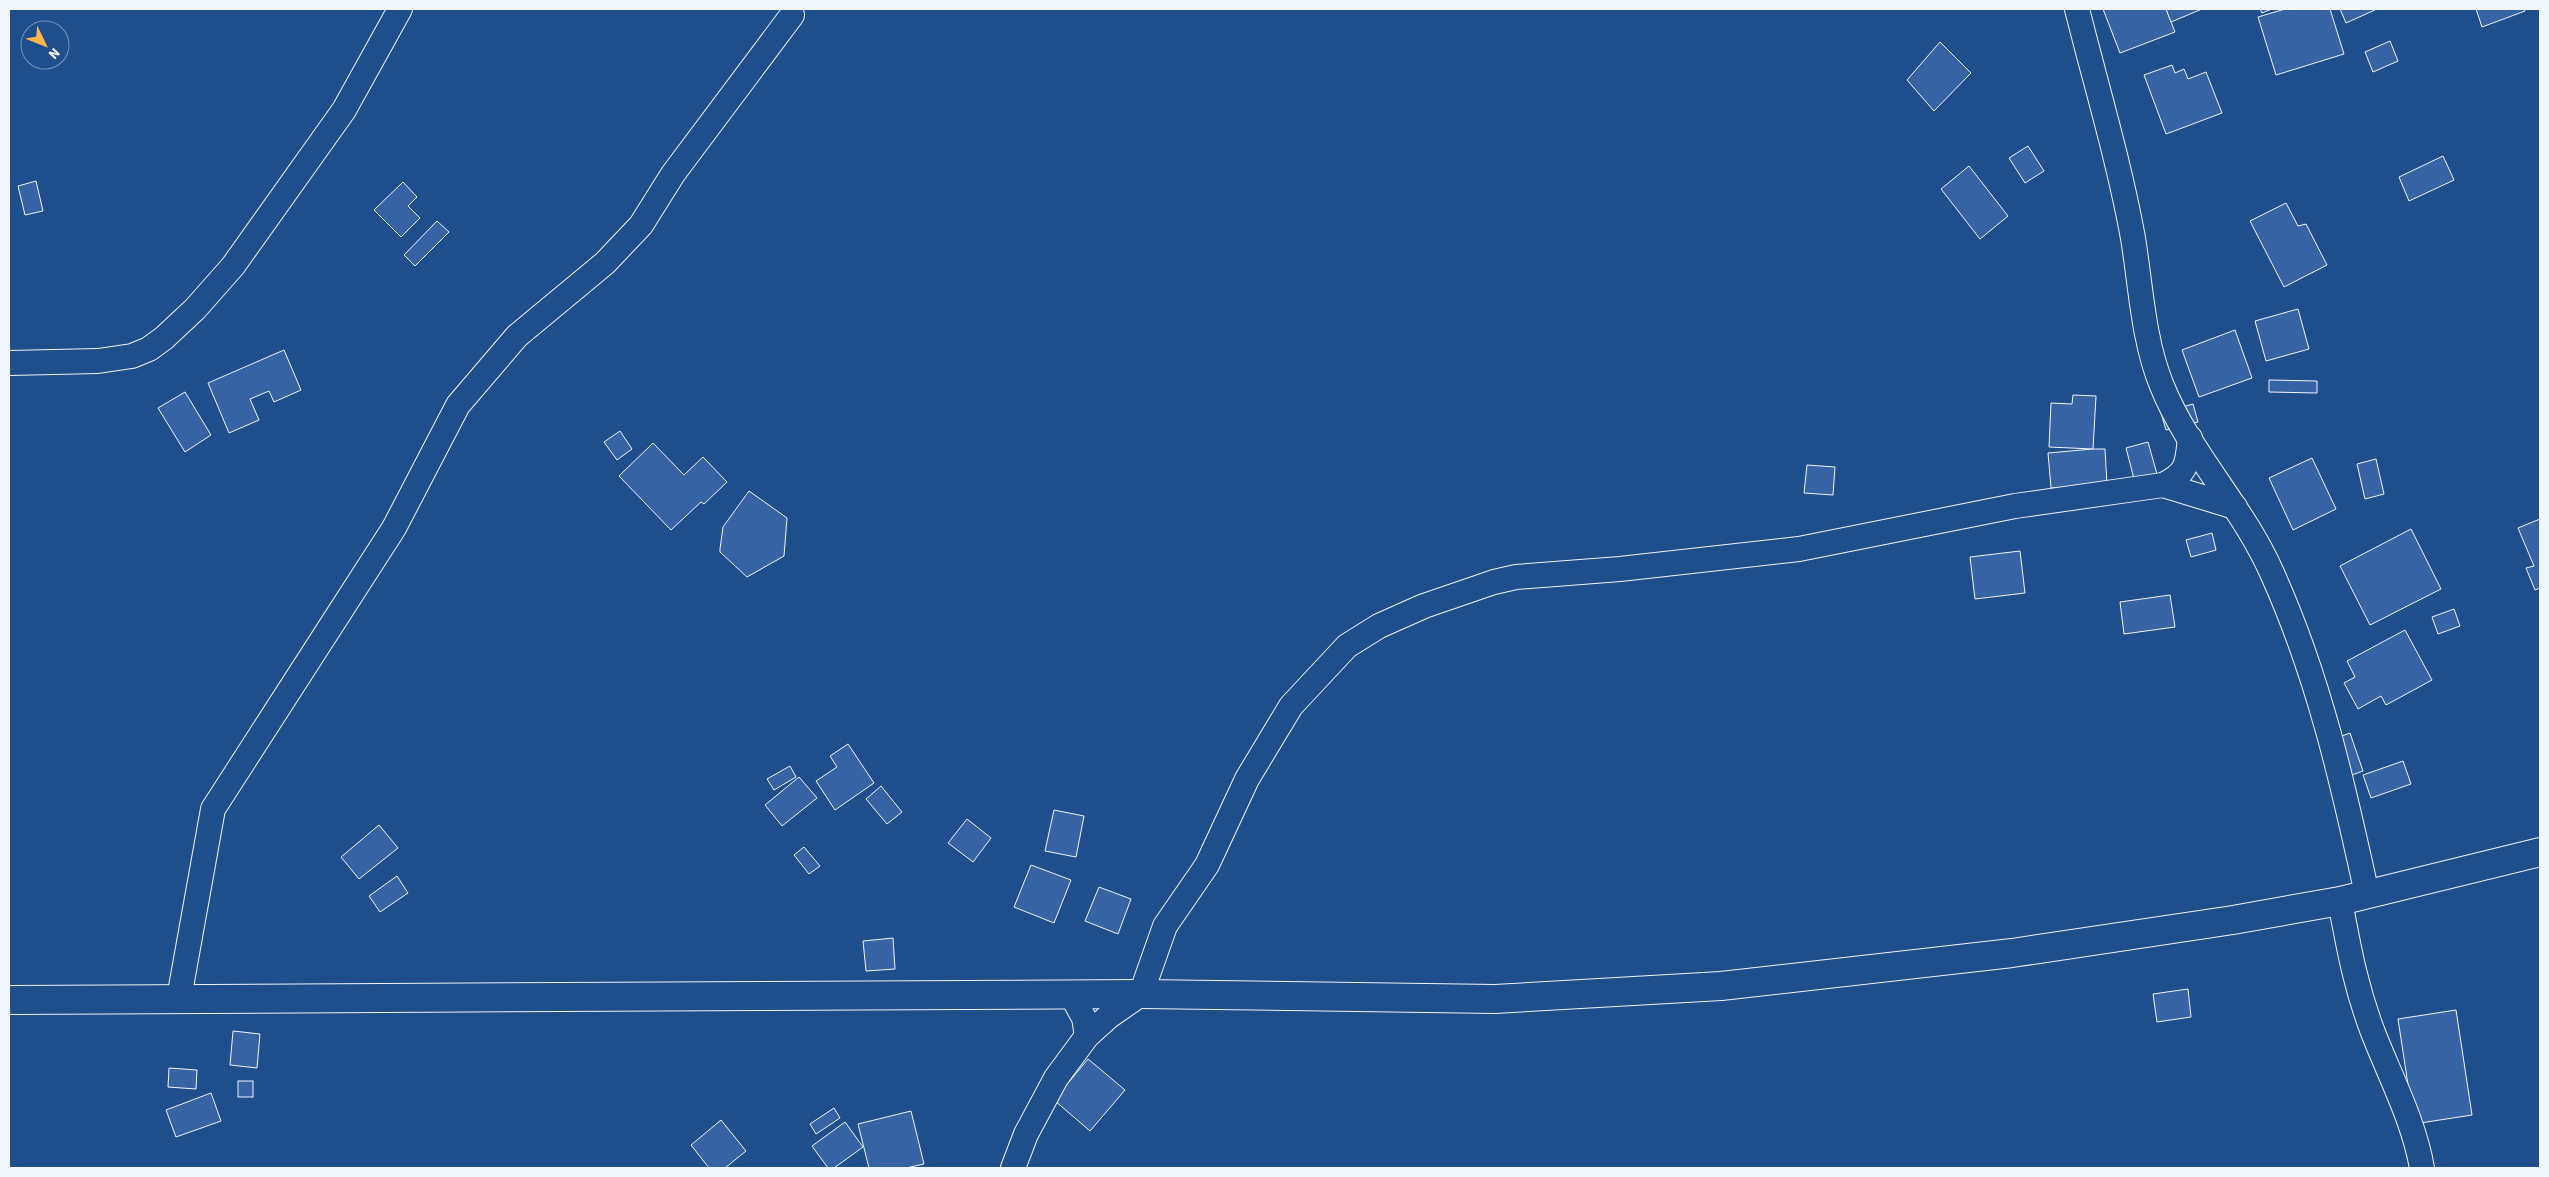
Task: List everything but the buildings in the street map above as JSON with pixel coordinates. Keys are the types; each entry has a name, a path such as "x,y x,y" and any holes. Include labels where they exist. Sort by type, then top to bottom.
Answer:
{"main road":[{"path":"9,1000 1072,996 1141,994 1494,999 1721,986 2012,953 2233,920 2340,901 2540,852"}],"street":[{"path":"9,364 98,361 132,356 149,349 164,338 195,309 233,266 344,110 400,9"},
{"path":"2077,9 2131,228 2150,340 2162,386 2190,438 2235,507 2272,572 2320,696 2343,780 2367,894"},
{"path":"179,998 212,809 394,528 458,405 517,336 605,263 641,225 673,174 792,15"},
{"path":"1013,1168 1026,1134 1056,1078 1087,1036 1108,1017 1141,994 1165,926 1207,865 1243,787 1271,736 1291,706 1347,646 1379,626 1424,606 1494,582 1516,577 1620,569 1799,548 2015,506 2163,485 2178,478 2187,466 2190,438"},
{"path":"2163,485 2235,507"},
{"path":"2340,901 2354,978 2408,1118 2422,1168"},
{"path":"1072,996 1084,1018 1087,1036"}]}
